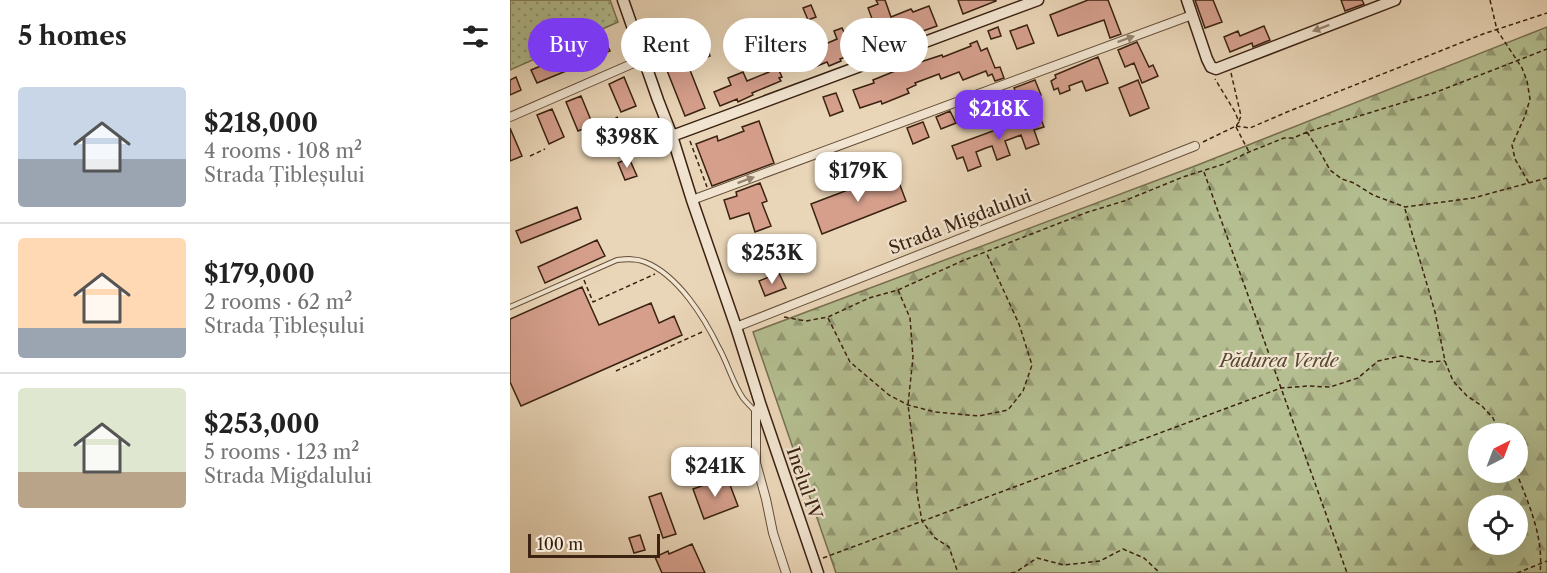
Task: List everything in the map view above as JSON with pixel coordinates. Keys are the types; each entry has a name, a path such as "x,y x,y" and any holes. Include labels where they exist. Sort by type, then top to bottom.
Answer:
{"street":[{"name":"Inelul IV","path":"623,0 629,18"},
{"path":"672,136 1038,0"},
{"path":"1187,0 1211,67 1216,69 1395,0"},
{"path":"692,200 1192,15"},
{"path":"510,117 621,69"},
{"name":"Inelul IV","path":"648,72 672,136 736,327 758,408 818,573"},
{"name":"Strada Migdalului","path":"736,327 1194,146"},
{"path":"758,408 756,463 773,533 786,573"}],"lane":[{"path":"510,307 617,260 644,261 661,271 694,304 719,347 743,399 758,408"}],"path":[{"path":"1490,0 1497,30 1527,81 1530,99 1512,145 1515,159 1529,183"},
{"path":"1236,126 1250,128 1260,125 1341,90 1483,34 1547,13"},
{"path":"769,313 806,321 828,317 869,298 898,290 962,261 1088,212 1224,164 1284,138 1293,138 1434,93 1547,49"},
{"path":"1194,146 1236,126 1239,122 1241,116 1228,63"},
{"path":"1211,67 1216,82 1235,111 1239,122"},
{"path":"602,125 618,117"},
{"path":"1236,126 1249,152"},
{"path":"686,131 710,193"},
{"path":"1307,132 1330,170 1373,195 1404,207 1473,198 1547,178"},
{"path":"530,156 545,149"},
{"path":"1203,171 1347,573"},
{"path":"1404,207 1435,312 1445,361 1453,381 1467,396 1482,406 1495,423"},
{"path":"828,317 850,362 889,395 908,405 935,412 979,416 1008,410 1023,391 1032,365 1019,324 986,252"},
{"path":"582,275 593,302 661,271"},
{"path":"898,290 910,318 913,357 908,405 922,521 935,538 949,546 958,573"},
{"path":"616,371 708,329"},
{"path":"819,560 1281,388 1330,387 1358,378 1378,361 1401,356 1429,362 1445,361"},
{"path":"1521,483 1539,539 1540,573"},
{"path":"1011,573 1037,558 1064,565 1100,561 1122,549 1143,558 1160,573"},
{"path":"1517,573 1547,561"}],"green space":[{"path":"510,0 610,0 618,22 609,26 609,18 528,18 528,62 510,70"},
{"name":"Pădurea Verde","path":"1547,27 1547,573 836,573 753,332 1195,166"}],"building":[{"path":"876,0 885,0 891,17 911,9 913,12 929,6 937,26 928,29 928,18 872,18 868,8 878,4"},
{"path":"958,0 996,0 996,1 963,14"},
{"path":"1088,0 1108,0 1121,34 1110,38 1104,20 1058,36 1050,15"},
{"path":"1195,0 1213,0 1222,22 1205,28"},
{"path":"1341,0 1362,0 1364,4 1345,11"},
{"path":"811,5 816,17 807,18 803,8"},
{"path":"1027,25 1034,43 1017,49 1010,31"},
{"path":"1264,26 1270,40 1253,47 1252,43 1230,52 1224,37 1238,31 1240,36"},
{"path":"998,27 1001,36 991,39 988,31"},
{"path":"840,29 840,61 829,66 828,43 837,39 834,31"},
{"path":"977,41 981,51 987,48 995,68 1000,67 1004,78 995,81 992,74 988,76 986,71 963,80 959,72 941,79 939,74 915,83 916,85 907,89 909,93 882,104 881,101 860,108 853,90 874,83 873,80 893,72 928,72 928,60 942,55 943,57 971,46 970,44"},
{"path":"1137,42 1149,67 1153,65 1158,76 1142,83 1134,63 1125,67 1118,50"},
{"path":"1098,57 1108,83 1086,91 1082,81 1069,86 1070,90 1060,94 1058,88 1054,90 1051,81 1056,78 1055,75"},
{"path":"532,72 564,72 537,83"},
{"path":"668,72 691,72 705,108 685,116"},
{"path":"743,72 747,81 769,72 780,72 782,77 779,78 781,81 752,93 753,95 738,102 737,99 720,106 714,92 731,85 728,78"},
{"path":"516,77 521,90 510,95 510,80"},
{"path":"624,77 636,106 621,112 609,84"},
{"path":"1035,80 1041,95 1020,103 1014,88"},
{"path":"1138,80 1149,108 1130,116 1119,88"},
{"path":"836,93 843,111 830,116 823,97"},
{"path":"581,96 593,125 578,131 566,102"},
{"path":"552,109 564,137 549,144 537,115"},
{"path":"950,111 956,123 941,129 936,117"},
{"path":"1039,114 1044,127 1034,130 1039,144 1026,149 1021,135 1005,141 1010,155 997,160 992,146 986,148 976,152 981,166 968,171 963,157 957,159 952,146"},
{"path":"759,121 774,163 712,186 696,144 717,136 718,141 744,131 742,127"},
{"path":"923,122 929,137 913,144 907,128"},
{"path":"510,128 522,156 510,161"},
{"path":"629,158 637,176 625,180 618,163"},
{"path":"895,172 906,201 822,234 811,204"},
{"path":"760,183 767,201 762,203 771,226 755,232 749,213 730,219 724,200 737,196 736,192"},
{"path":"577,207 581,219 521,243 516,231"},
{"path":"597,240 605,256 545,283 538,267"},
{"path":"759,240 768,260 754,266 745,246"},
{"path":"779,273 786,288 765,296 759,281"},
{"path":"582,287 599,325 651,303 659,323 674,316 682,335 521,406 510,382 510,319"},
{"path":"727,477 738,506 704,519 693,489"},
{"path":"661,493 676,534 663,538 649,497"},
{"path":"640,535 645,550 634,553 629,538"},
{"path":"692,544 705,573 662,573 655,557 668,551 669,554"}]}
